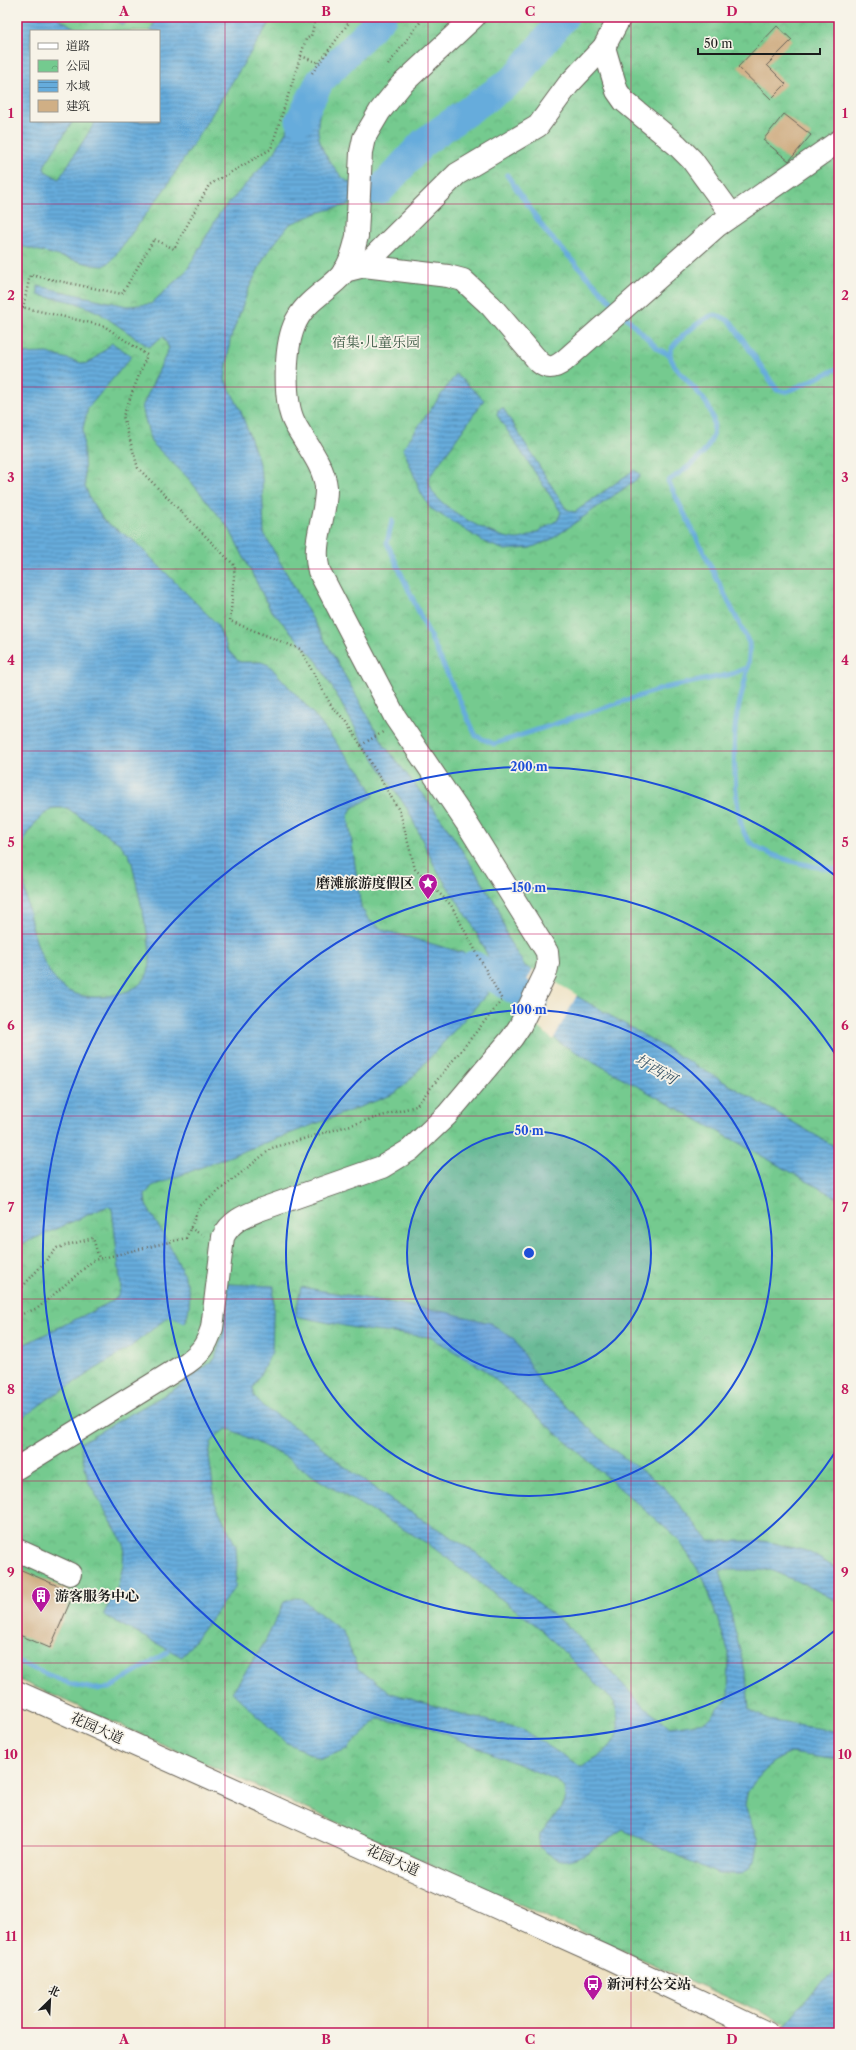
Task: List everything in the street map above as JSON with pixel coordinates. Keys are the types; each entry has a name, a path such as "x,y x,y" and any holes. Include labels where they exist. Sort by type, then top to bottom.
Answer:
{"main road":[{"path":"354,268 361,152 364,138 380,112 401,85 474,17"},
{"path":"17,1468 201,1353 208,1342 212,1328 223,1237 231,1225 247,1215 382,1167 410,1150 447,1115 520,1026 546,972 548,962 546,952 466,822 399,723 319,570 316,555 326,487 319,467 294,422 289,406 288,344 294,326 305,307 354,268 457,174 538,126 568,85 604,47 620,17"},
{"path":"604,47 617,91 624,101 677,145 692,160 732,216"},
{"path":"354,268 448,276 463,280 491,306 539,362 550,368 564,361 717,226 839,141"},
{"path":"17,1550 70,1574"},
{"name":"花园大道","path":"17,1692 591,1949 767,2033"},
{"name":"花园大道","path":"17,1704 605,1965 749,2033"}],"path":[{"path":"24,308 30,275 122,294 154,239 174,248 209,185 271,149 306,38 311,36 316,17"},
{"path":"312,73 353,17"},
{"path":"388,65 424,17"},
{"path":"301,56 319,63"},
{"path":"17,306 104,326 147,356 123,416 138,468 235,566 230,621 300,649 332,707 347,722 400,812 415,869 451,905 502,1000 416,1106 272,1148 200,1206 186,1238 94,1260 38,1308 17,1316"},
{"path":"361,745 399,723"},
{"path":"17,1293 57,1248 93,1238 99,1259"}],"green space":[{"name":"磨滩旅游度假区","path":"17,17 839,17 839,2033 807,2033 17,1679"}],"water":[{"path":"17,17 56,17 78,30 30,30 30,122 72,122 44,166 45,171 59,179 95,122 160,122 160,30 151,30 158,17 273,17 166,187 111,261 104,266 93,265 17,245"},
{"path":"108,17 131,17 123,25"},
{"path":"312,83 328,87 319,119 319,137 327,157 334,167 344,179 352,183 351,204 320,212 290,224 266,254 249,288 230,340 225,380 240,409 257,456 262,477 264,534 385,746 445,824 498,907 508,939 525,966 839,1149 839,1199 560,1043 507,995 471,922 436,869 408,810 365,745 317,661 270,609 229,528 187,477 151,442 142,407 169,348 163,336 149,347 98,312 74,302 38,295 38,286 127,306 151,304 187,270 219,214 275,152"},
{"path":"112,343 132,356 88,408 83,428 85,486 90,499 104,521 133,540 217,624 228,650 236,659 240,662 261,662 269,665 310,710 353,764 361,771 374,796 352,808 348,816 361,907 369,920 383,930 464,953 484,982 488,993 406,1084 394,1094 152,1186 145,1195 146,1205 177,1260 189,1292 189,1308 185,1323 169,1316 129,1348 48,1399 17,1422 17,1348 113,1301 118,1296 121,1287 112,1209 108,1206 17,1246 17,354 47,353 85,364 93,360","holes":["55,808 67,808 119,843 129,855 132,863 148,937 150,961 144,980 136,987 124,992 102,997 89,997 69,991 59,984 51,974 38,948 27,904 21,852 29,832 43,815"]},
{"path":"456,374 484,400 428,479 431,489 441,501 474,524 499,535 519,539 534,534 558,520 561,512 497,415 498,410 503,408 566,509 575,512 634,470 639,473 640,477 552,539 530,548 505,550 486,543 430,508 421,493 403,448"},
{"path":"228,1284 274,1286 272,1352 253,1388 254,1396 258,1401 265,1408 311,1438 341,1464 391,1500 475,1552 571,1629 645,1708 670,1727 705,1722 728,1699 729,1653 704,1579 678,1539 483,1369 430,1337 365,1330 295,1316 301,1287 445,1312 490,1323 514,1339 541,1384 611,1448 665,1488 709,1541 764,1541 807,1551 839,1570 839,1602 804,1584 770,1570 720,1570 746,1675 749,1709 768,1720 839,1732 839,1760 790,1753 773,1762 755,1781 747,1793 745,1806 758,1842 756,1856 750,1867 742,1874 718,1874 623,1830 593,1850 576,1858 561,1860 555,1858 539,1847 540,1834 562,1808 565,1797 564,1788 556,1780 426,1726 378,1719 347,1749 321,1759 285,1742 232,1692 265,1642 284,1602 299,1597 343,1632 358,1669 391,1693 468,1716 520,1728 581,1767 608,1749 617,1735 618,1726 614,1702 541,1629 427,1543 322,1482 284,1456 232,1430 227,1429 218,1434 211,1443 209,1455 215,1503 236,1546 237,1565 235,1587 182,1657 103,1615 117,1589 123,1566 124,1544 88,1481 80,1443 180,1386 215,1359 223,1333"},
{"path":"839,1969 839,2033 794,2033 783,2028 821,1982"}],"pier":[{"path":"533,969 577,995 553,1040 514,1005"}],"building":[{"path":"777,26 792,40 767,65 786,84 771,99 738,67"},
{"path":"784,114 811,135 789,161 763,140"},
{"name":"游客服务中心","path":"17,1568 74,1593 50,1648 17,1634"}],"waterway":[{"path":"300,120 320,81 382,17"},
{"path":"374,190 380,190 424,142 515,78 564,17"},
{"path":"507,175 547,233 617,308"},
{"path":"624,315 658,349 670,355"},
{"path":"839,368 786,392 777,390 731,322 721,316 714,315 709,317 681,338 675,344 670,354 676,367 708,406 713,422 713,433 710,443 704,452 687,468 668,481 749,643 747,672 736,720 735,731 737,802 744,833 750,842 758,848 780,858 817,867 839,870"},
{"path":"392,521 387,543 476,736 494,744 664,688 732,674 746,668"},
{"name":"圩西河","path":"473,965 534,1001"},
{"path":"17,1662 71,1684 94,1689 110,1688 168,1652"}],"place":[{"name":"磨滩旅游度假区","path":"428,900"},
{"name":"游客服务中心","path":"41,1613"},
{"name":"新河村公交站","path":"593,2001"}],"park label":[{"name":"宿集·儿童乐园","path":"376,342"}]}
